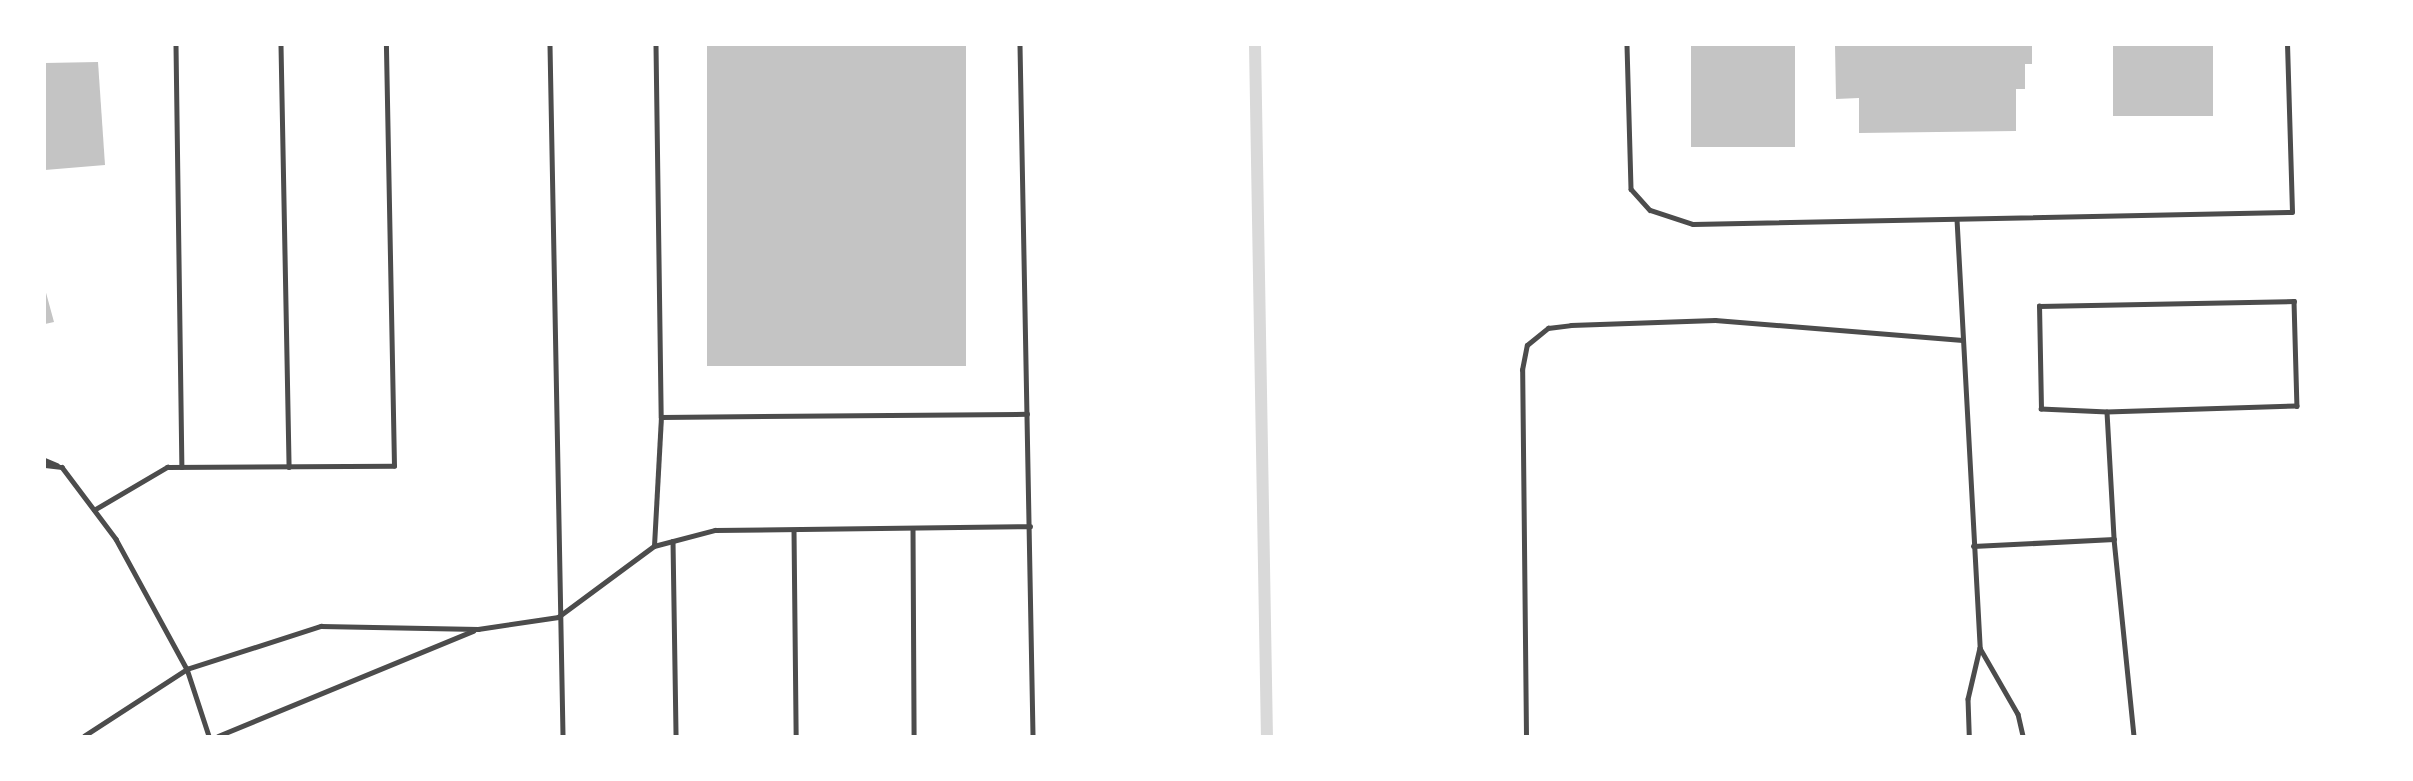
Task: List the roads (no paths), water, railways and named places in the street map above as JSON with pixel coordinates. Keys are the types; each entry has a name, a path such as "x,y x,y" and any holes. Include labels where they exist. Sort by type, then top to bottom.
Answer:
{"lane":[{"path":"176,45 182,467"},
{"path":"281,45 289,467"},
{"path":"94,510 167,467 394,466 386,45"},
{"path":"550,45 558,617 563,736"},
{"path":"654,546 661,417 656,45"},
{"path":"1020,45 1033,736"},
{"path":"1626,45 1631,189 1650,210 1693,224 2292,212 2287,45"},
{"path":"1957,219 1980,648 1968,699 1970,736"},
{"path":"2294,302 2297,406 2107,412 2041,409 2039,306 2294,302"},
{"path":"1526,736 1522,370 1527,345 1548,328 1559,326 1715,320 1962,340"},
{"path":"2107,412 2114,539 2134,736"},
{"path":"661,417 1027,414"},
{"path":"45,460 62,467 116,539 187,669 209,736"},
{"path":"45,465 62,467"},
{"path":"84,736 187,669 321,626 478,629 558,617 654,546 715,530 1030,526"},
{"path":"913,528 914,736"},
{"path":"794,530 796,736"},
{"path":"1973,546 2114,539"},
{"path":"674,541 676,736"},
{"path":"218,736 478,629"},
{"path":"1980,648 2018,714 2023,736"}],"waterway":[{"path":"1255,45 1267,736"}]}
